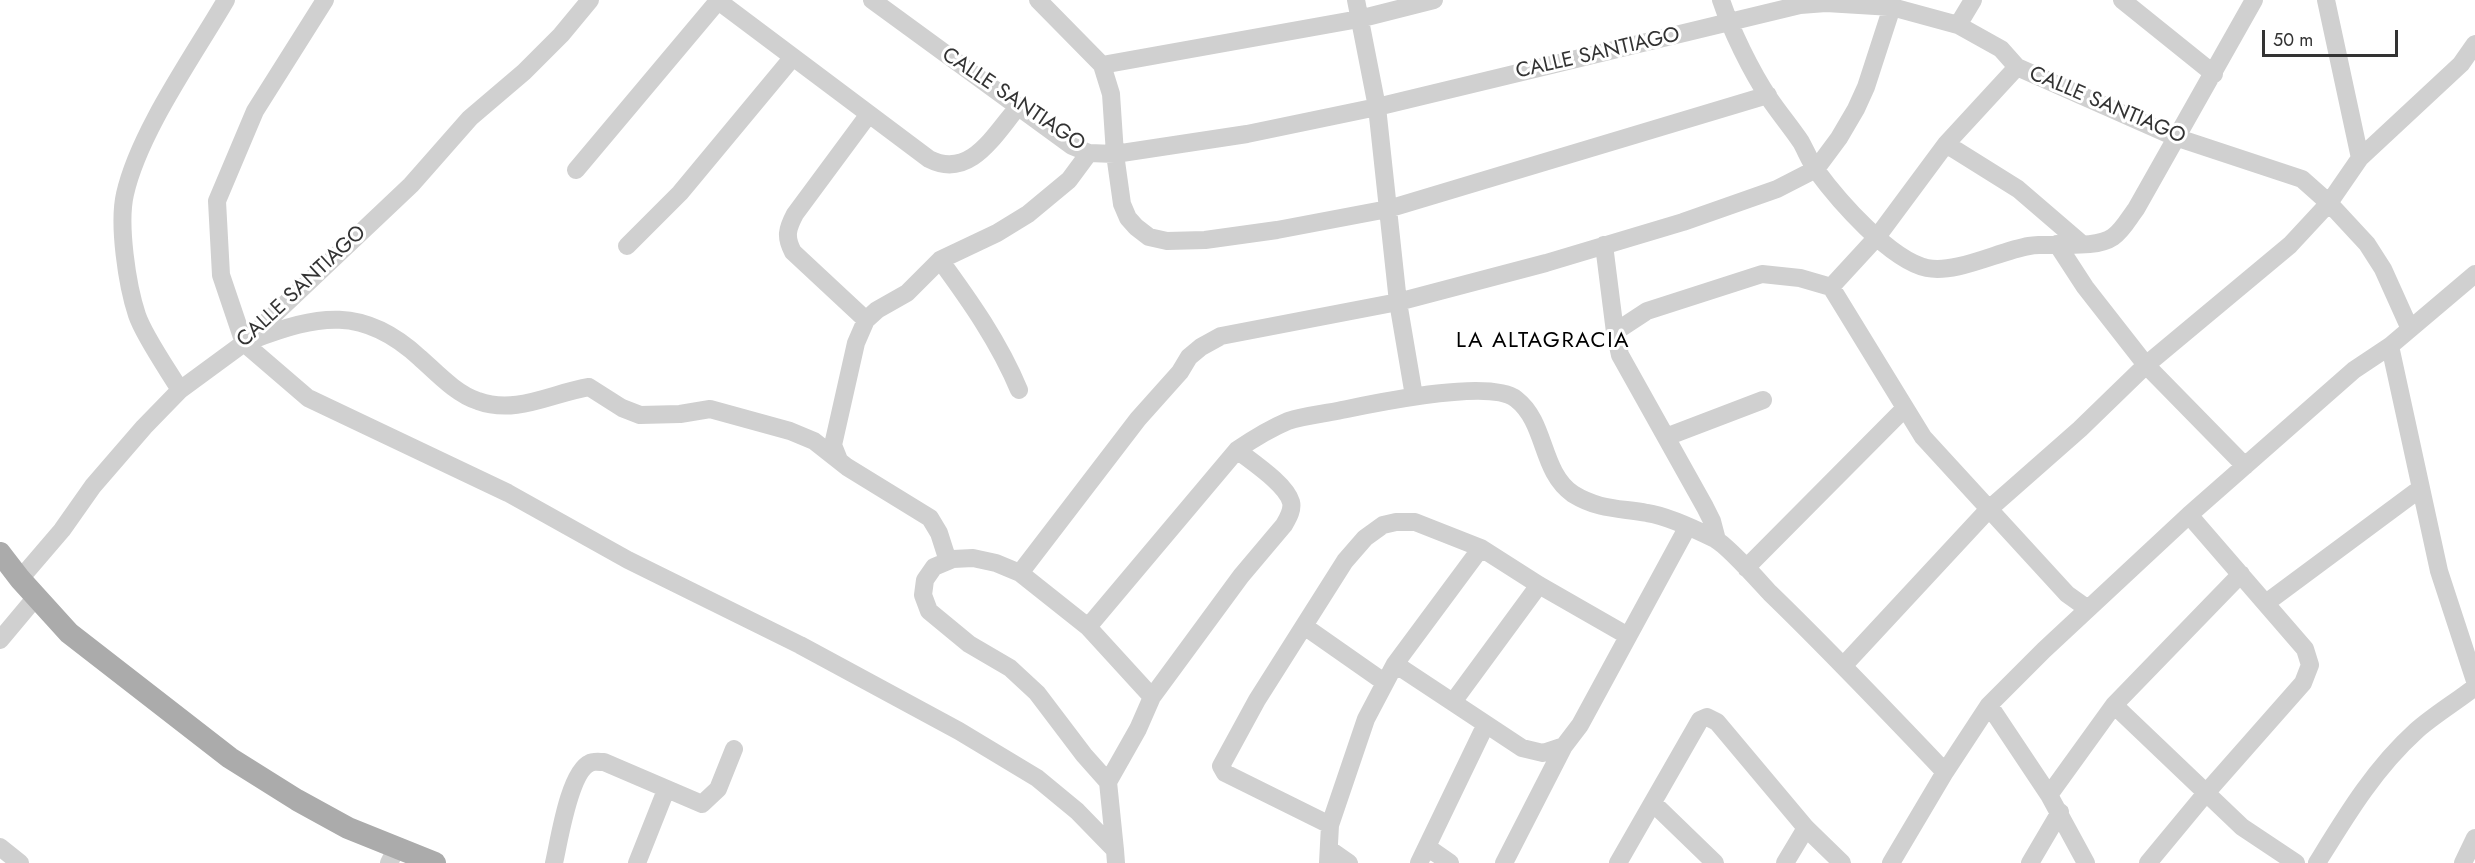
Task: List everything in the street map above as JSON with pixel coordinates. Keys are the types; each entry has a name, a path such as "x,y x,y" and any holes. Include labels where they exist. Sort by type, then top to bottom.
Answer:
{"main road":[{"path":"0,554 69,633 230,758 392,856 435,863"}],"street":[{"path":"180,390 137,316 122,235 124,194 156,119 226,0"},
{"path":"325,0 255,111 217,201 221,275 244,343 308,398 508,493 628,560 800,645 959,731 1037,778 1077,811 1115,856"},
{"path":"576,170 717,0 929,159 942,165 953,166 964,163 980,152 1018,107"},
{"name":"CALLE SANTIAGO","path":"872,0 1072,146 1089,153 1115,154 1247,134 1377,107 1800,5 1826,1 1892,7 1958,25 2001,49 2017,67 2175,137 2302,179 2329,203 2367,244 2383,269 2410,329"},
{"path":"1356,0 1377,107 1398,302 1414,396"},
{"path":"1102,65 1359,19 1434,0"},
{"path":"1721,0 1730,23 1768,95 1801,141 1816,169 1854,215 1877,237 1910,261 1928,268 1950,267 2028,246 2100,243 2113,237 2122,229 2136,209 2254,0"},
{"path":"1958,25 1973,0"},
{"path":"2122,0 2214,74"},
{"path":"2326,0 2360,158"},
{"name":"CALLE SANTIAGO","path":"20,579 62,530 93,486 144,427 180,390 244,343 411,184 470,118 524,72 561,35 588,1"},
{"path":"1042,1 1102,65 1111,94 1115,154 1122,204 1128,218 1149,237 1167,241 1205,240 1278,230 1388,209 1768,95"},
{"path":"1020,573 1138,419 1201,347 1221,336 1398,302 1604,245 1683,222 1777,189 1816,169 1839,138 1856,109 1892,7"},
{"path":"1844,665 1988,510 2080,429 2146,366 2290,245 2329,203 2360,158 2461,64 2475,44"},
{"path":"627,246 680,194 793,57"},
{"path":"1831,287 1877,237 1946,144 2017,67"},
{"path":"866,320 793,252 788,243 787,229 795,214 869,114"},
{"path":"1946,144 2018,189 2082,244"},
{"path":"839,460 834,445 856,343 866,320 877,310 907,293 940,260 997,233 1028,214 1069,180 1089,153"},
{"path":"2057,244 2085,287 2146,366 2245,466"},
{"path":"1604,245 1620,355 1712,521 1717,540"},
{"path":"940,260 973,304 1006,360 1019,390"},
{"path":"1615,333 1647,311 1762,274 1800,278 1831,287 1923,437 2067,594 2088,609"},
{"path":"1891,863 1944,772 1989,705 2189,515 2354,370 2390,346 2475,274"},
{"path":"244,343 291,325 324,319 361,321 384,331 401,342 446,382 477,401 510,407 589,387 622,408 640,415 680,414 710,409 790,431 814,441 839,460 930,518 939,533 948,561"},
{"path":"2390,346 2439,571 2475,681"},
{"path":"1088,627 1237,450 1263,433 1290,421 1414,396 1471,392 1501,393 1514,397 1528,409 1535,421 1553,472 1562,485 1574,494 1601,507 1648,513 1717,540 1844,665 1944,772"},
{"path":"1666,437 1763,400"},
{"path":"1746,568 1905,408"},
{"path":"1115,856 1108,782 1138,729 1152,697 1192,640 1284,525 1290,513 1291,502 1283,489 1237,450"},
{"path":"2266,603 2421,488"},
{"path":"2148,863 2303,683 2310,665 2305,649 2189,515"},
{"path":"1330,825 1221,770 1227,754 1257,700 1345,561 1365,538 1383,525 1415,522 1481,548 1539,585 1628,636"},
{"path":"1503,863 1564,746 1580,725 1687,528"},
{"path":"1349,863 1329,856 1330,825 1366,719 1395,664 1481,548"},
{"path":"1108,782 1084,755 1037,693 1010,668 969,644 928,611 923,595 925,580 934,567 948,561 974,558 996,563 1020,573 1088,627 1152,697"},
{"path":"2049,795 2114,705 2241,574"},
{"path":"1453,702 1539,585"},
{"path":"0,640 36,597"},
{"path":"1304,626 1384,682"},
{"path":"1395,664 1522,748 1543,753 1564,746"},
{"path":"2317,863 2356,800 2384,763 2417,730 2475,687"},
{"path":"1989,705 2060,812 2086,863"},
{"path":"2114,705 2242,827 2296,863"},
{"path":"1618,863 1700,720 1707,717 1717,722 1806,828 1842,863"},
{"path":"1449,863 1423,855 1486,724"},
{"path":"554,863 573,785 579,772 590,762 604,762 702,804 718,789 734,749"},
{"path":"637,863 666,790"},
{"path":"1653,803 1715,863"},
{"path":"2030,863 2060,812"},
{"path":"1785,863 1806,828"},
{"path":"2463,863 2475,838"},
{"path":"0,847 20,863"}],"district":[{"name":"LA ALTAGRACIA","path":"1543,342"}]}
